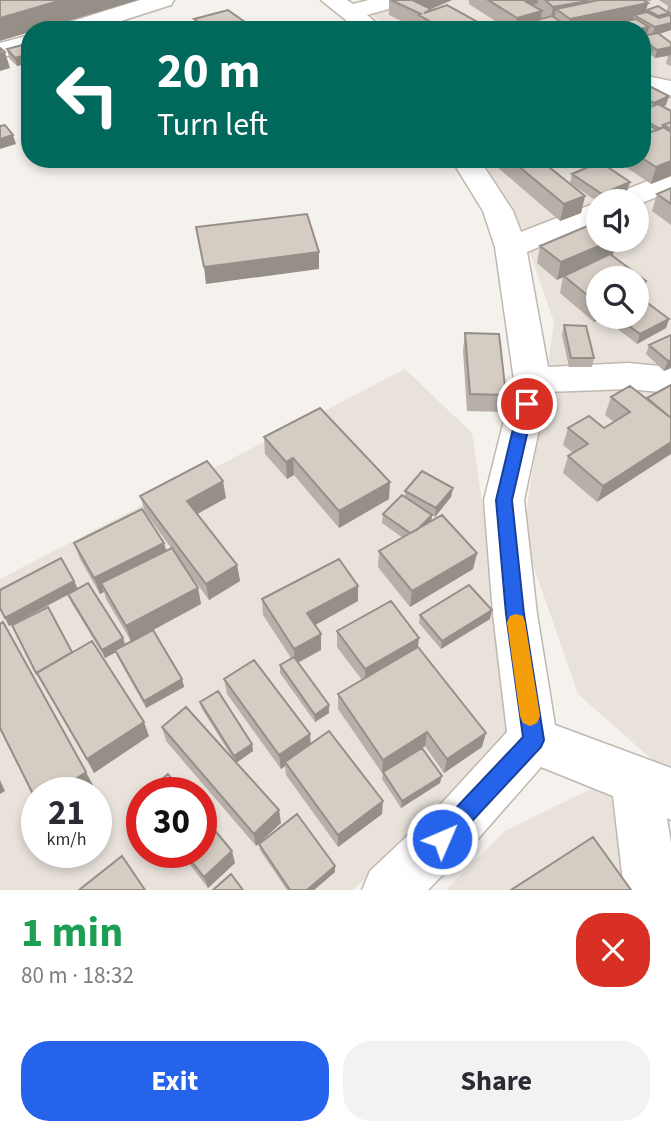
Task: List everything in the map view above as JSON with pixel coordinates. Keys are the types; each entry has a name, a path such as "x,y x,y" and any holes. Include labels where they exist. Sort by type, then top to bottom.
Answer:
{"street":[{"path":"96,21 163,0"},
{"path":"341,6 395,0"},
{"path":"341,6 361,21"},
{"path":"0,51 21,45"},
{"path":"651,85 671,89"},
{"path":"471,168 498,211 511,247 533,380 504,500 515,614 534,740"},
{"path":"649,190 671,181"},
{"path":"511,247 586,216"},
{"path":"533,380 628,376 671,380"},
{"path":"534,740 653,787 651,890"},
{"path":"389,890 459,822 534,740"}],"shaded area":[{"path":"671,0 671,771 657,764 578,694 523,536 554,322 522,230 487,168 651,168 651,21 379,21 354,2"},
{"path":"405,369 472,433 492,570 512,741 353,890 0,890 0,579"},
{"path":"611,779 650,890 446,890 505,831"}],"building":[{"path":"0,0 62,0 0,18"},
{"path":"391,0 417,0 414,1 431,9 424,13 447,5 476,21 429,21 419,15 421,14"},
{"path":"488,0 523,0 542,11 517,18"},
{"path":"545,0 587,0 588,1 553,7"},
{"path":"599,0 643,0 648,3 570,19 556,9"},
{"path":"658,6 669,13 658,16 647,10"},
{"path":"228,10 243,21 197,21 194,19"},
{"path":"647,12 659,18 669,15 671,23 655,27 651,21 644,21 634,15"},
{"path":"552,16 559,21 533,21"},
{"path":"658,33 671,43 671,47 657,50 651,46 651,34"},
{"path":"21,45 21,56 15,58 7,49"},
{"path":"651,87 669,96 654,103 651,102"},
{"path":"658,104 671,111 671,122 660,129 651,124 651,107"},
{"path":"5,125 13,135 0,139 0,126"},
{"path":"663,127 671,132 671,161 656,167 651,164 651,132"},
{"path":"521,168 550,168 585,196 564,204"},
{"path":"586,168 609,168 630,182 614,189 594,189 572,174"},
{"path":"671,188 671,204 657,194"},
{"path":"307,214 319,252 204,267 196,227"},
{"path":"586,227 586,251 561,262 540,246"},
{"path":"610,254 626,266 586,266 586,294 564,276"},
{"path":"649,304 669,319 640,334 633,329 649,329"},
{"path":"564,325 586,326 594,358 571,358"},
{"path":"465,333 499,334 506,395 470,394"},
{"path":"671,335 671,360 668,361 649,345"},
{"path":"671,385 671,418 647,398"},
{"path":"630,386 671,418 671,442 603,486 568,456 588,444 568,428 589,416 604,428 630,412 611,397"},
{"path":"320,408 390,482 339,511 293,458 286,462 264,437"},
{"path":"207,461 223,481 187,501 237,565 206,584 140,496"},
{"path":"422,471 453,488 436,508 405,491"},
{"path":"402,495 432,515 417,530 410,533 383,514"},
{"path":"142,509 164,543 94,578 74,543"},
{"path":"442,515 477,553 412,591 379,551"},
{"path":"172,548 198,588 126,626 101,583"},
{"path":"61,558 74,581 5,618 0,608 0,590"},
{"path":"339,559 358,586 307,613 321,634 294,649 262,599"},
{"path":"88,583 123,638 102,650 68,594"},
{"path":"469,585 492,610 442,641 420,615"},
{"path":"391,601 419,638 365,669 337,631"},
{"path":"48,607 72,652 36,673 12,625"},
{"path":"3,622 86,772 78,777 24,777 0,728 0,624"},
{"path":"153,630 182,679 144,701 115,650"},
{"path":"92,641 144,722 87,759 37,673"},
{"path":"418,647 486,733 447,759 427,732 383,760 338,694"},
{"path":"294,657 329,705 315,715 280,665"},
{"path":"254,660 310,734 279,755 224,679"},
{"path":"218,691 252,744 234,756 200,702"},
{"path":"186,707 279,810 254,834 217,791 217,777 205,777 162,727"},
{"path":"329,731 383,801 338,835 285,762"},
{"path":"422,748 442,776 402,801 383,772"},
{"path":"297,814 335,866 307,890 290,890 259,844"},
{"path":"217,833 232,851 217,865"},
{"path":"593,837 631,890 511,890"},
{"path":"122,856 126,868 130,868 145,890 79,890 107,868 112,868 112,864"},
{"path":"197,868 214,868 204,877"},
{"path":"231,874 243,890 213,890"}],"slow traffic":[{"path":"516,622 530,716"}],"route":[{"path":"442,839 534,740 515,614 504,500 527,404"}]}
